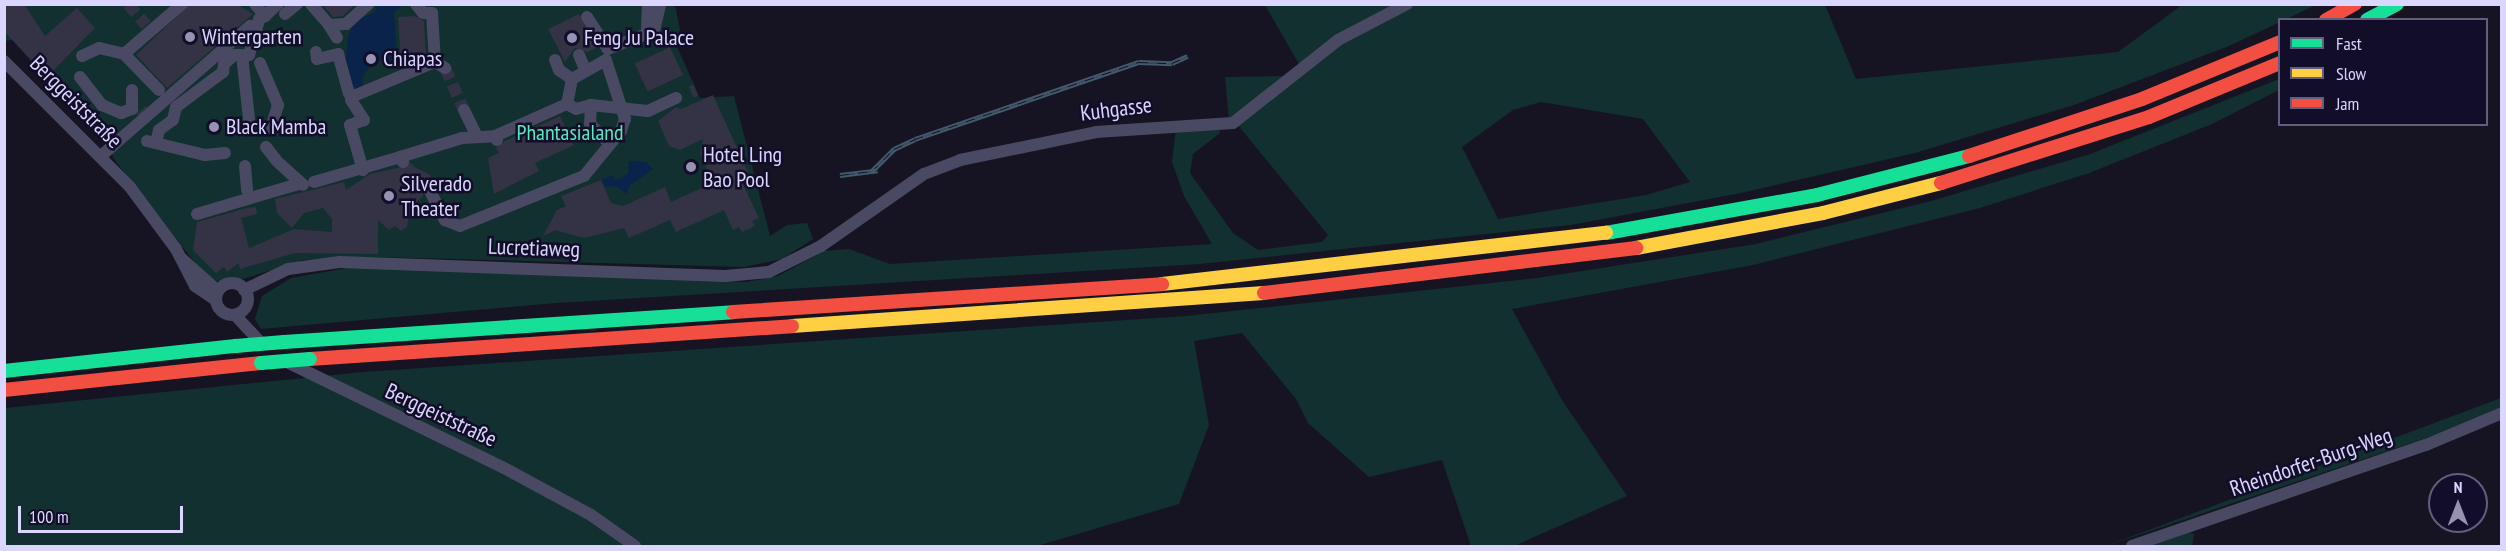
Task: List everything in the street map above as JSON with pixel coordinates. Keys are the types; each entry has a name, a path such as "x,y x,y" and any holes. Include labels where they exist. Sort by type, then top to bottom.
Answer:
{"highway":[{"path":"2330,18 2355,4"},
{"path":"2371,18 2397,4"},
{"path":"4,371 284,342 1173,283 1561,241 1742,211 1918,170 2076,123 2278,43"},
{"path":"4,390 310,359 1286,292 1573,258 1737,231 1922,189 2081,142 2278,64"}],"street":[{"path":"124,54 148,28 182,4"},
{"path":"255,4 265,16"},
{"path":"225,153 205,155 152,142 159,130 172,120 176,107 223,72 224,64 234,55 242,61 257,61 253,41 259,19 297,4"},
{"path":"316,52 317,59 340,43 368,4"},
{"path":"352,96 440,65 432,13 423,13 416,4"},
{"path":"646,30 648,4"},
{"path":"567,104 572,79 646,30 654,31 660,4"},
{"name":"Kuhgasse","path":"821,246 904,186 960,160 1096,132 1233,123 1338,40 1407,4"},
{"path":"322,10 340,43 352,96 364,120 350,125 363,170"},
{"path":"430,191 445,220 460,226 584,176 608,142 621,131 624,109 622,86 587,17"},
{"path":"101,156 250,26"},
{"path":"82,56 99,48 124,54 159,90"},
{"path":"579,55 585,69"},
{"path":"555,60 559,70 572,79"},
{"name":"Berggeiststraße","path":"4,61 101,156 151,212 182,259 217,296 223,313 235,315 244,330 309,375 504,468 591,515 635,546"},
{"path":"242,61 249,119"},
{"path":"260,63 278,105 271,129"},
{"path":"80,77 102,105 116,111 129,111 135,94"},
{"path":"567,104 576,109 591,105 648,111 676,98"},
{"path":"197,214 247,195 363,170 477,137 496,138 567,104"},
{"path":"591,105 591,124 608,142"},
{"path":"464,110 477,137"},
{"path":"266,147 279,162 305,183"},
{"path":"245,162 247,195"},
{"name":"Lucretiaweg","path":"244,290 288,268 340,262 741,276 782,268 821,246"},
{"path":"217,296 234,284 244,290 247,302 235,315"},
{"name":"Rheindorfer-Burg-Weg","path":"2132,546 2426,445 2502,413"}],"green space":[{"name":"Phantasialand","path":"5,5 675,5 680,30 675,42 700,98 734,96 770,236 787,225 807,223 813,239 782,259 744,267 377,257 303,260 243,279 217,281 205,276 114,159 108,145 12,40 5,41"},
{"path":"1265,5 1402,5 1299,64"},
{"path":"1415,5 1825,5 1856,79 2118,52 2182,5 2316,5 2288,18 2278,18 2278,23 2229,46 2074,105 1915,153 1741,193 1571,225 1200,264 556,303 261,329 255,319 262,296 291,278 358,266 746,282 778,276 824,251 849,249 890,264 1212,244 1184,196 1172,162 1176,128 1219,129 1220,133 1193,154 1190,173 1233,233 1258,250 1322,242 1328,235 1237,124 1339,44","holes":["1541,102 1643,119 1690,182 1646,195 1498,219 1462,147 1513,110"]},
{"path":"1284,76 1229,120 1225,77"},
{"path":"2278,79 2278,91 2212,124 2089,173 1980,208 1753,265 1512,309 1562,400 1627,496 1514,546 1471,546 1442,460 1369,477 1308,423 1296,399 1242,333 1194,341 1209,425 1179,504 1037,546 5,546 5,408 363,372 1186,316 1537,278 1756,244 1931,201 2090,154"},
{"path":"2501,398 2501,407 2441,433 2106,546"},
{"path":"2189,532 2194,534 2192,546 2151,546"}],"water":[{"path":"378,5 403,5 394,13 397,58 388,63 386,58 373,63 363,76 363,87 354,90 346,60 348,37 355,20 374,13"},
{"path":"629,161 646,162 653,169 629,186 627,194 616,186 606,187 601,180 613,175 616,180 628,174"}],"building":[{"path":"4,4 24,4 45,36 77,8 95,28 47,77 4,31"},
{"name":"Wintergarten","path":"190,4 236,4 253,14 167,88 136,55"},
{"path":"322,4 355,4 343,16 333,17"},
{"name":"Feng Ju Palace","path":"579,14 596,48 587,52 575,48 565,62 548,29"},
{"path":"415,16 424,21 426,57 401,67 398,17"},
{"path":"670,47 683,75 648,92 635,63"},
{"path":"713,95 748,172 739,176 759,218 752,221 755,226 742,232 739,227 733,230 724,210 676,232 670,220 629,238 624,228 584,238 555,230 543,236 557,210 566,206 561,196 601,180 611,203 623,206 665,187 671,202 726,177 708,171 700,154 703,139 680,150 669,146 658,121 676,107 681,109"},
{"path":"560,116 574,145 535,163 539,171 494,194 488,158 499,153 496,148 505,141"},
{"path":"410,165 429,174 437,185 423,186 423,196 410,208 407,227 401,231 395,226 389,230 378,220 378,254 295,253 240,269 239,263 227,272 224,267 216,273 193,250 197,222 247,208 256,207 257,214 241,218 249,248 294,229 332,232 332,219 323,208 304,213 292,228 277,213 275,199 344,182 346,190 370,174"}],"tunnel":[{"path":"128,4 146,25"},
{"path":"445,68 464,110"},
{"path":"691,92 696,90"},
{"path":"141,110 152,122"},
{"path":"403,164 430,191"}],"railway":[{"path":"871,172 894,149 915,139 1139,62 1172,63 1188,56"},
{"path":"840,175 878,170"}],"traffic: fast":[{"path":"2371,18 2397,4"},
{"path":"1606,233 1817,195 1969,156"},
{"path":"284,342 733,312"},
{"path":"236,346 284,342"},
{"path":"4,371 236,346"},
{"path":"261,363 310,359"}],"traffic: slow":[{"path":"1636,248 1823,213 1941,183"},
{"path":"1162,284 1606,233"},
{"path":"792,326 1264,293"}],"traffic: jam":[{"path":"2330,18 2355,4"},
{"path":"1969,156 2142,99 2278,43"},
{"path":"1941,183 2149,117 2278,64"},
{"path":"1264,293 1636,248"},
{"path":"733,312 1162,284"},
{"path":"310,359 792,326"},
{"path":"4,390 261,363"}],"place":[{"name":"Wintergarten","path":"190,37"},
{"name":"Feng Ju Palace","path":"572,38"},
{"name":"Chiapas","path":"371,59"},
{"name":"Black Mamba","path":"214,127"},
{"name":"Hotel Ling Bao Pool","path":"691,167"},
{"name":"Silverado Theater","path":"389,196"}]}
